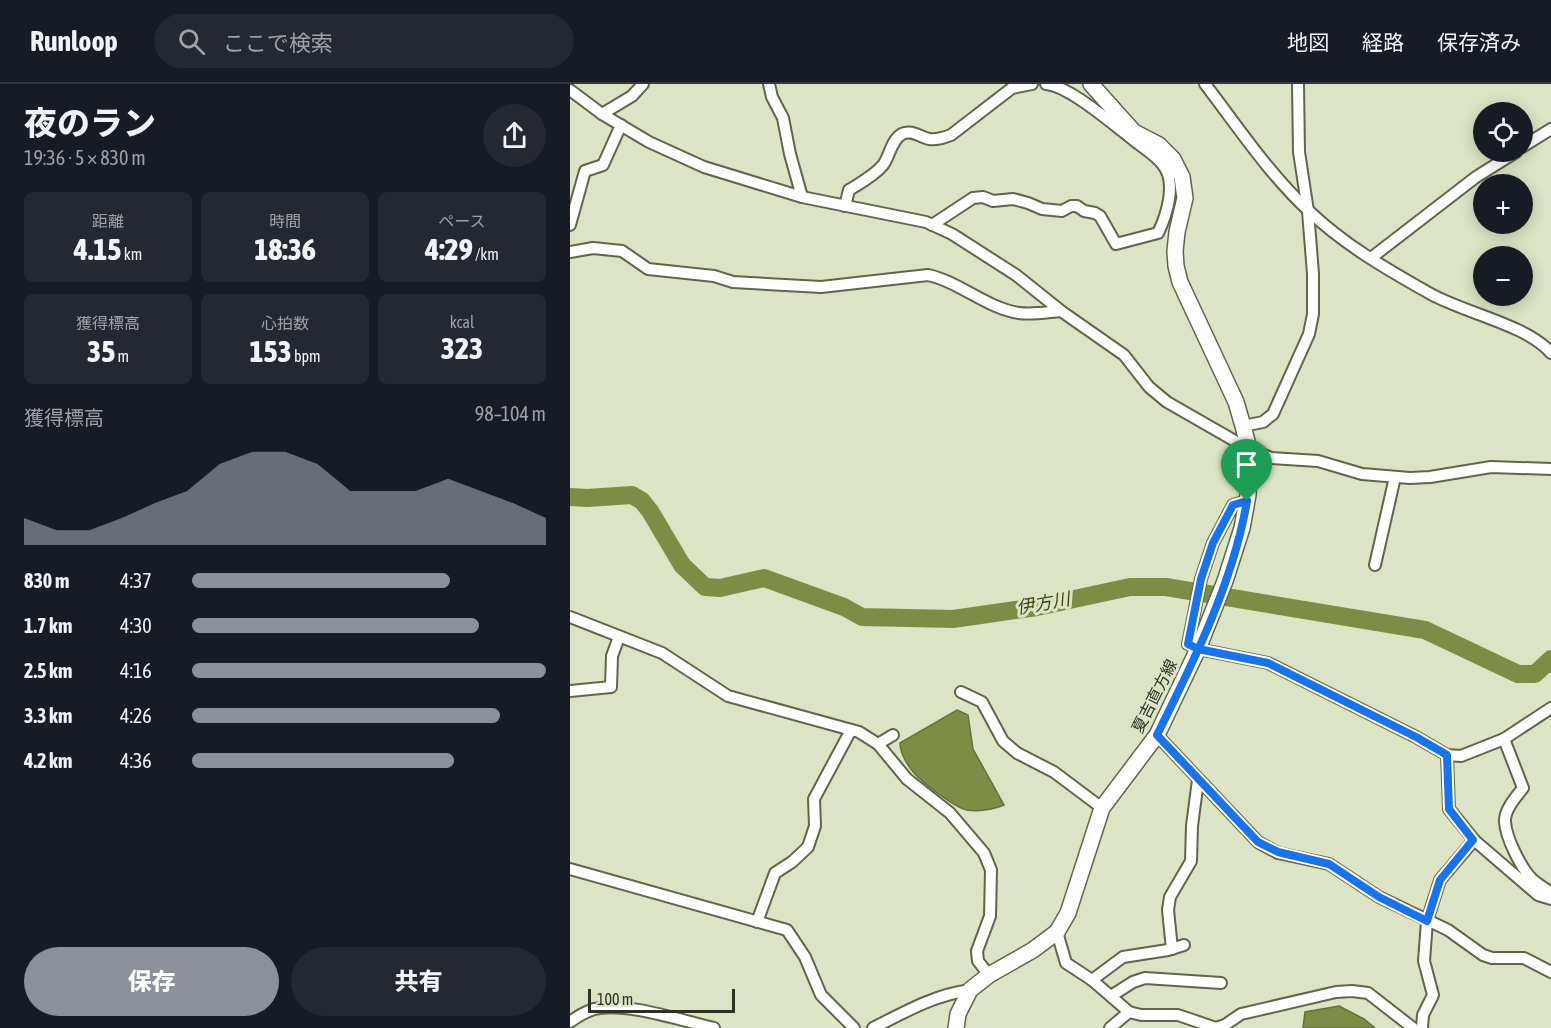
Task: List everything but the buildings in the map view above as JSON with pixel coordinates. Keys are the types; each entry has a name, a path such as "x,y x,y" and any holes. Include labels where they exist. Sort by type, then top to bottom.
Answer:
{"main road":[{"name":"夏吉直方線","path":"956,1028 958,1014 970,990 989,975 1033,950 1057,932 1068,913 1102,808 1157,735 1198,649 1225,581 1242,528 1247,501 1249,449 1236,402 1180,282 1176,266 1177,232 1185,198 1182,177 1173,159 1159,145 1132,134 1091,84"}],"street":[{"path":"602,114 632,96 643,84"},
{"path":"769,84 772,97 783,118 802,197"},
{"path":"845,206 849,190 872,175 883,164 896,140 902,134 911,132 928,139 940,139 951,135 1012,88 1032,84"},
{"path":"932,225 973,198 983,197 993,201 1013,199 1028,202 1042,209 1062,211 1077,206 1100,216 1116,244 1158,232 1170,190 1168,176 1163,165 1132,134 1065,90 1046,84"},
{"path":"1205,84 1263,159 1308,211 1371,258 1431,295 1527,335 1551,353"},
{"path":"1243,426 1263,422 1273,414 1309,334 1313,304 1308,211 1299,152 1299,84"},
{"path":"570,90 602,114 650,142 704,167 802,197 926,222 952,234 1017,275 1061,311 1124,355 1149,387 1167,402 1249,449 1271,458 1318,461 1362,474 1395,477 1430,477 1491,467 1551,469"},
{"path":"570,225 585,171 603,165 621,125"},
{"path":"1533,140 1551,129"},
{"path":"1371,258 1476,177 1500,162"},
{"path":"570,252 593,248 622,251 648,269 714,276 733,282 821,287 928,275 942,278 995,305 1020,313 1061,311"},
{"path":"1375,565 1395,477"},
{"path":"1247,501 1233,505 1213,543 1201,579 1188,644 1198,649 1268,663 1416,737 1447,755 1461,756 1504,739 1551,708"},
{"path":"570,617 662,654 728,696 858,732 878,744 907,779 950,813 984,853 991,870 990,916 977,951 978,961 989,975"},
{"path":"570,691 610,687 612,656 619,637"},
{"path":"961,692 982,702 1003,741 1017,753 1054,772 1102,808"},
{"path":"757,922 775,873 792,862 808,847 815,826 814,799 850,730"},
{"path":"878,744 893,735"},
{"path":"1157,735 1258,842 1278,852 1329,864 1379,897 1448,930 1482,955 1492,958 1524,958 1551,972"},
{"path":"1504,739 1522,789 1511,804 1505,821 1510,839 1521,866 1532,879 1551,893"},
{"path":"1447,755 1449,809 1473,840 1538,895 1551,898"},
{"path":"1172,949 1168,910 1170,897 1191,861 1192,826 1198,780"},
{"path":"1422,1028 1423,1015 1433,995 1424,961 1427,921 1440,880 1473,840"},
{"path":"570,869 787,930 805,957 821,995 855,1028"},
{"path":"1057,932 1066,963 1092,980 1129,1012 1178,1015 1216,1028 1241,1014 1336,992 1352,991 1368,993 1413,1028"},
{"path":"1092,980 1124,957 1184,945"},
{"path":"1111,996 1132,982 1145,978 1221,983"},
{"path":"873,1028 928,1000 970,990"},
{"path":"570,1022 582,1013 597,1008 615,1008 640,1011 714,1028"},
{"path":"1110,1028 1129,1012"}],"shaded area":[{"path":"957,710 968,715 973,749 1004,805 971,811 962,808 947,800 924,782 904,759 900,743"},
{"path":"1339,1006 1364,1019 1375,1028 1303,1028 1305,1012"}],"waterway":[{"name":"伊方川","path":"570,497 632,495 642,501 682,565 705,587 720,588 764,578 844,607 862,617 953,619 1037,607 1130,587 1166,587 1425,630 1518,674 1535,674 1551,659"},
{"path":"1535,674 1551,671"}],"route":[{"path":"1247,501 1233,505 1213,543 1201,579 1188,644 1198,649 1268,663 1416,737 1447,755 1449,809 1473,840 1440,880 1427,921 1379,897 1329,864 1278,852 1258,842 1157,735 1198,649 1225,581 1242,528 1247,501"}]}
